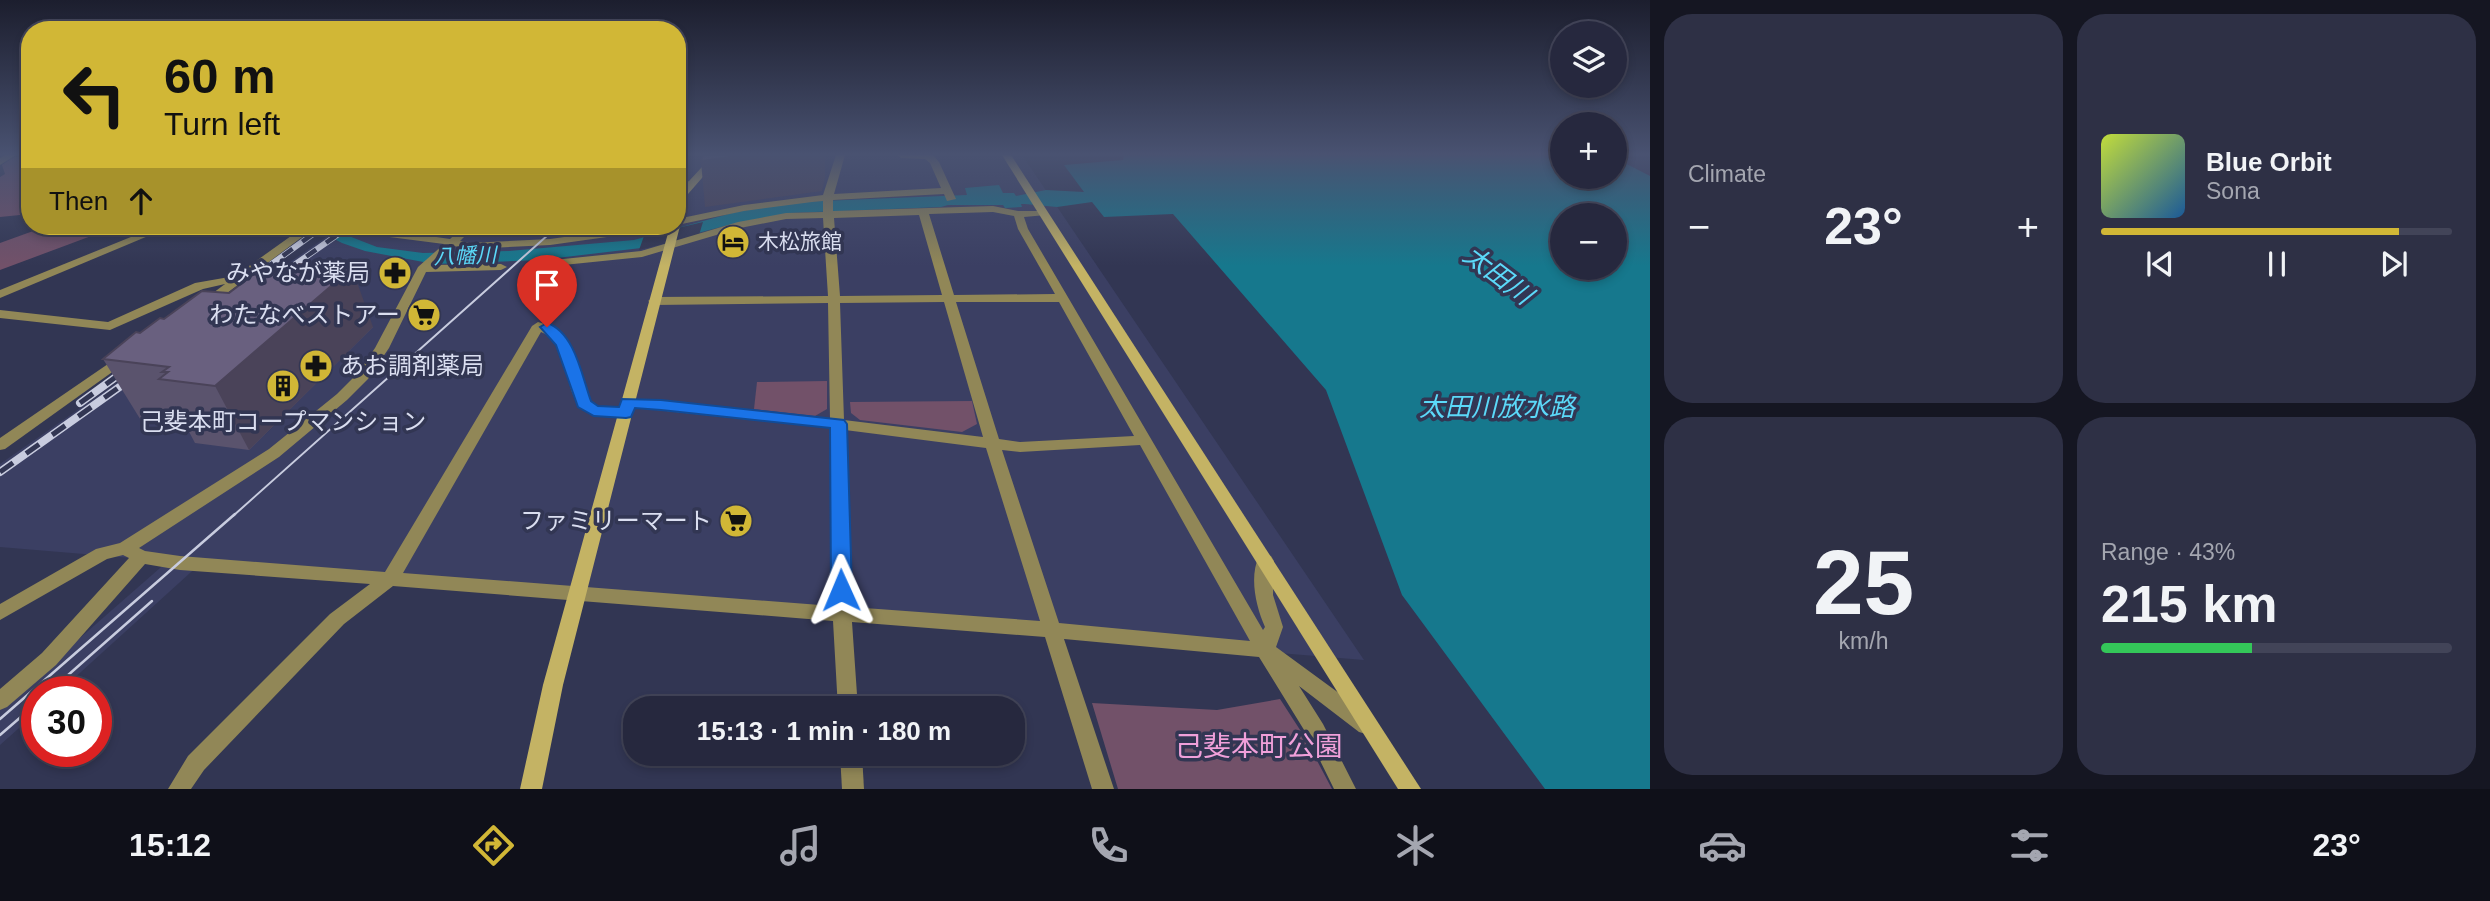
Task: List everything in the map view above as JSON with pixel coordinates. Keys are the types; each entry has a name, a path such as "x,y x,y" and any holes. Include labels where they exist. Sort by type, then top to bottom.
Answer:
{"street":[{"path":"832,192 829,205 842,615 847,696"},
{"path":"1029,192 1410,789"},
{"path":"686,227 740,207 829,205 948,193 955,208"},
{"path":"686,230 737,225 829,205 923,211 993,209 1018,214 1040,210"},
{"path":"923,211 992,442 1103,789"},
{"path":"1018,214 1023,229 1062,298 1265,650 1316,731 1345,789"},
{"path":"0,294 145,235"},
{"path":"196,310 299,235"},
{"path":"394,235 469,246 550,243 639,235"},
{"path":"0,701 49,659 133,553 274,453 342,397 363,376 382,348 424,267 459,235"},
{"path":"534,265 642,254 668,235"},
{"path":"531,789 553,685 671,235"},
{"path":"424,267 501,267"},
{"path":"0,314 110,326 199,286 225,279 237,280"},
{"path":"654,301 1062,298"},
{"path":"180,789 196,763 337,619 391,578 538,326 547,327 563,343 584,404 594,411 627,408 838,424 1020,447 1146,440"},
{"path":"0,445 137,347"},
{"path":"0,613 102,554 133,553 180,563 1052,630 1265,650 1373,730"},
{"path":"1265,561 1261,588 1266,611 1274,627 1265,650"},
{"path":"852,766 853,789"}],"shaded area":[{"path":"686,192 1047,192 1364,660 201,563 77,676 37,676 168,561 0,547 0,464 329,235 686,235"},
{"path":"21,690 21,726 0,745 0,708"}],"green space":[{"path":"0,192 21,192 21,215 0,217"},
{"path":"22,235 94,235 0,270 0,243"},
{"path":"827,381 827,409 815,416 754,409 757,382"},
{"path":"972,401 977,424 962,432 860,420 851,413 850,402"},
{"name":"己斐本町公園","path":"1280,699 1304,736 1332,789 1118,789 1092,703 1217,710"}],"water":[{"name":"太田川放水路","path":"966,192 1002,192 1014,193 1016,196 1037,192 1650,192 1650,789 1545,789 1402,595 1326,390 1173,214 1104,217 1092,202 1057,207 1025,204 1021,204 1022,207 1005,208 1003,205 948,205 789,213 736,223 641,248 540,260 434,264 365,251 326,235 346,235 377,247 423,253 509,251 634,240 652,235 686,235 686,226 736,212 797,202 967,195"}],"pier":[{"path":"703,222 699,235 639,250 644,236 686,235 686,226"}],"building":[{"path":"299,264 352,268 215,386 159,379 168,372 162,372 169,367 103,359 136,332 140,333 160,318 164,319 202,291 229,293 258,271 287,274"}],"tram line":[{"path":"233,516 548,235"},
{"path":"0,719 235,514"},
{"path":"67,676 152,601"},
{"path":"0,735 21,717"}],"railway":[{"path":"244,284 312,235"},
{"path":"267,284 337,235"},
{"path":"80,403 131,366"},
{"path":"0,472 135,376"}],"place":[{"name":"木松旅館","path":"733,242"},
{"name":"みやなが薬局","path":"395,273"},
{"name":"わたなべストアー","path":"424,315"},
{"name":"あお調剤薬局","path":"316,366"},
{"name":"己斐本町コープマンション","path":"283,386"},
{"name":"ファミリーマート","path":"736,521"}],"route":[{"path":"547,327 563,343 584,404 594,411 626,413 628,403 838,424 841,590"}],"water label":[{"name":"八幡川","path":"465,256"},
{"name":"太田川","path":"1498,275"}]}
